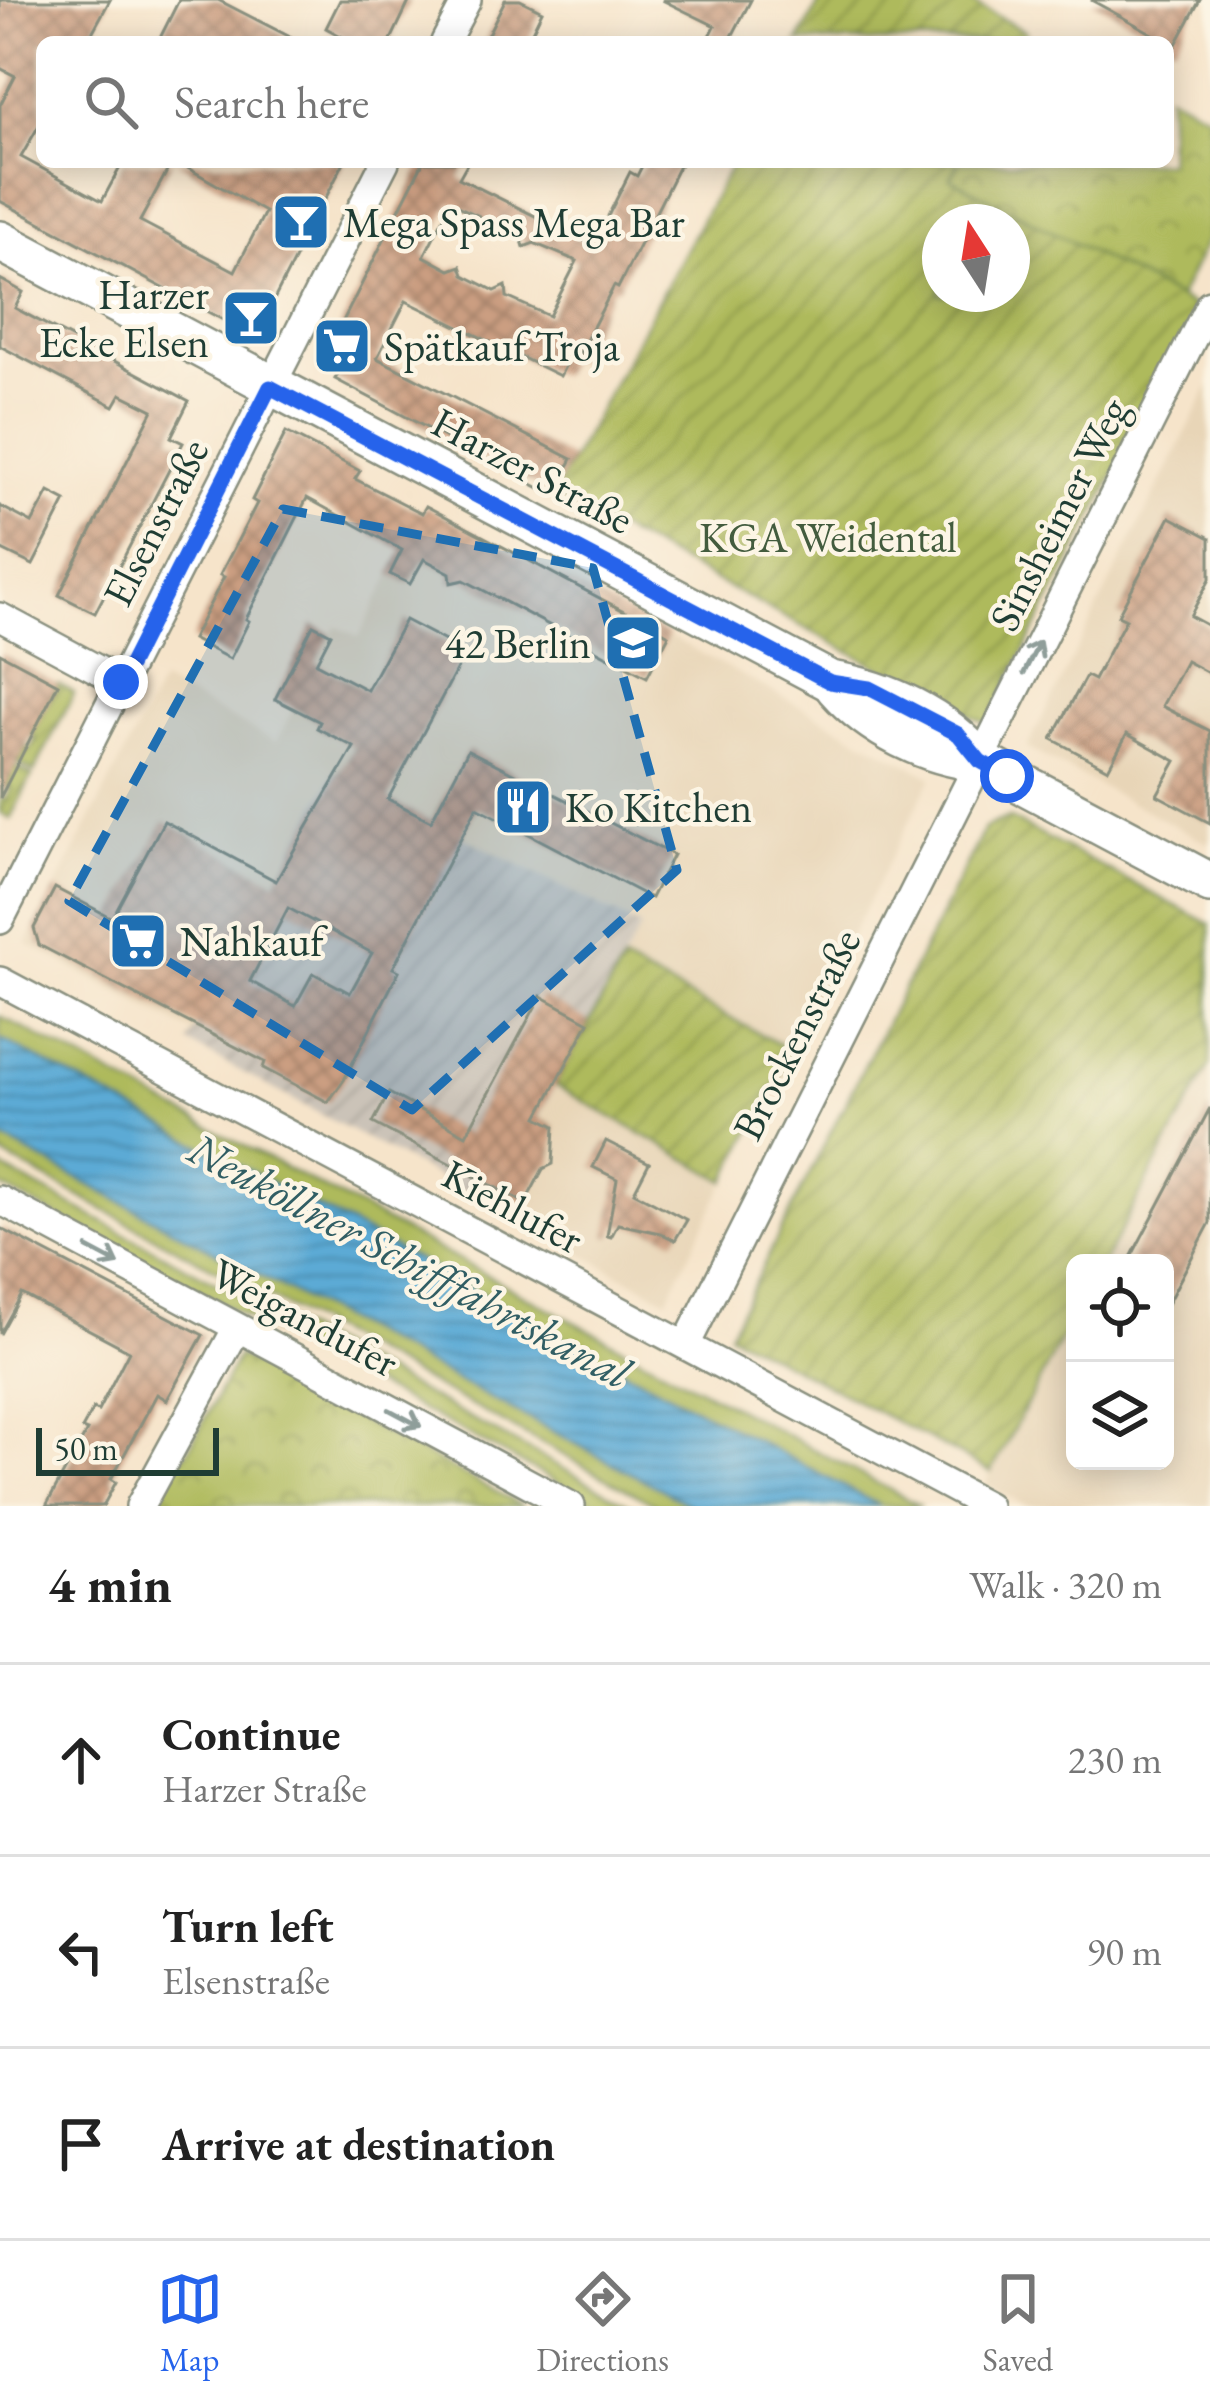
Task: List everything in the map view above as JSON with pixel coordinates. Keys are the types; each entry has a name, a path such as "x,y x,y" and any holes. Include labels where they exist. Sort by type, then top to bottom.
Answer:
{"street":[{"path":"449,36 467,0"},
{"name":"Elsenstraße","path":"0,920 382,168"},
{"name":"Harzer Straße","path":"0,241 830,682 869,688 958,734 980,761 1210,883"},
{"name":"Sinsheimer Weg","path":"980,761 1210,304"},
{"path":"0,617 121,682"},
{"name":"Brockenstraße","path":"686,1345 980,761"},
{"name":"Kiehlufer","path":"0,981 987,1506"},
{"name":"Weigandufer","path":"0,1200 571,1506"},
{"path":"140,1506 237,1328"}],"highlighted area":[{"path":"283,509 593,568 677,870 412,1110 69,901"}],"shaded area":[{"path":"1210,385 1210,844 1027,748"},
{"path":"426,506 932,777 792,1051 623,962 641,926 335,773 194,1033 27,944 161,682 276,742 336,626 359,637"},
{"path":"335,772 641,927 491,1206 188,1043"},
{"path":"1210,1065 1210,1506 1026,1506 985,1484 1066,1331 1066,1470 1174,1470 1174,1254 1108,1254"},
{"path":"555,1085 726,1181 667,1299 491,1206"}],"green space":[{"path":"821,0 967,0 1026,32 1024,36 801,36"},
{"path":"1174,97 1210,116 1210,234 1178,299 1030,220 1030,204 999,204 950,178 956,168 1174,168"},
{"name":"KGA Weidental","path":"730,168 956,168 950,178 999,204 922,204 922,312 1030,312 1030,220 1199,309 987,724 553,495"},
{"path":"58,684 74,693 34,772 18,763 25,748 30,750 36,738 32,735"},
{"path":"15,767 32,776 10,819 0,813 0,799 11,788 7,785"},
{"path":"1009,818 1210,924 1210,1065 1108,1254 1066,1254 1066,1331 991,1472 729,1333 985,828"},
{"path":"623,962 792,1051 726,1181 555,1085"},
{"path":"0,1016 920,1506 880,1506 0,1039"},
{"path":"0,1137 693,1506 659,1506 0,1154"},
{"path":"0,1167 633,1506 602,1506 0,1186"},
{"path":"238,1356 523,1506 158,1506 162,1498 155,1491 176,1454 185,1456"}],"water":[{"name":"Neuköllner Schifffahrtskanal","path":"0,1039 880,1506 693,1506 0,1137"}],"building":[{"path":"0,0 110,0 90,36 36,36 36,131 21,157 102,201 120,168 169,168 140,221 235,271 265,212 188,168 341,168 255,337 0,201 0,105 15,76 0,68"},
{"path":"179,0 218,0 288,36 161,36"},
{"path":"340,0 410,0 393,36 341,36 326,28"},
{"path":"505,0 520,0 542,11 530,36 487,36"},
{"path":"662,0 751,0 732,36 710,36 715,26"},
{"path":"1091,0 1200,0 1175,46 1174,36 1157,36"},
{"path":"420,168 465,168 459,178 585,241 594,224 602,228 630,172 637,176 641,168 678,168 618,288 614,286 576,360 570,357 560,376 406,301 377,358 572,459 553,495 335,379 340,371 326,355","holes":["451,203 479,216 479,227 491,221 521,237 524,247 534,243 577,261 549,316 507,297 506,286 495,291 464,275 461,266 450,270 424,256"]},
{"path":"0,279 23,292 15,308 189,401 171,437 183,443 95,613 59,595 153,410 121,394 114,406 0,346"},
{"path":"286,432 360,471 355,479 422,513 426,506 669,635 647,677 464,580 451,583 450,573 424,559 410,584 390,574 402,550 307,498 230,659 192,639"},
{"path":"49,492 66,501 33,565 0,549 0,506 32,523"},
{"path":"1170,517 1210,538 1210,579 1190,616 1210,627 1210,674 1186,661 1162,706 1210,731 1210,823 1157,795 1176,761 1127,734 1108,769 1052,739 1086,676 1094,680 1126,619 1118,615"},
{"path":"405,620 466,652 388,799 431,821 468,750 673,855 651,898 477,807 393,968 399,971 344,1080 328,1102 263,1068 265,1062 39,945 34,928 55,888 112,918 164,821 276,881 354,747 317,728 320,722 275,699 313,625 331,634 316,663 367,690","holes":["288,908 372,953 350,993 313,973 295,1006 250,981"]},
{"path":"0,653 58,684 0,798"},
{"path":"541,996 589,1022 538,1117 555,1126 553,1164 543,1169 525,1203 373,1123 389,1093 466,1135"},
{"path":"1210,1108 1210,1223 1174,1291 1174,1254 1133,1254"},
{"path":"606,1141 649,1163 634,1192 687,1220 675,1240 618,1224 611,1237 607,1236 617,1179 593,1167"},
{"path":"0,1228 203,1335 167,1400 157,1394 111,1479 116,1482 103,1506 46,1506 87,1431 82,1429 93,1409 98,1411 129,1351 22,1294 0,1334"}],"place":[{"name":"Mega Spass Mega Bar","path":"301,222"},
{"name":"Harzer Ecke Elsen","path":"251,318"},
{"name":"Spätkauf Troja","path":"342,346"},
{"name":"42 Berlin","path":"633,643"},
{"name":"Ko Kitchen","path":"523,807"},
{"name":"Nahkauf","path":"138,941"}],"route":[{"path":"121,682 270,387 830,682 869,688 958,734 980,761 1007,776"}]}
